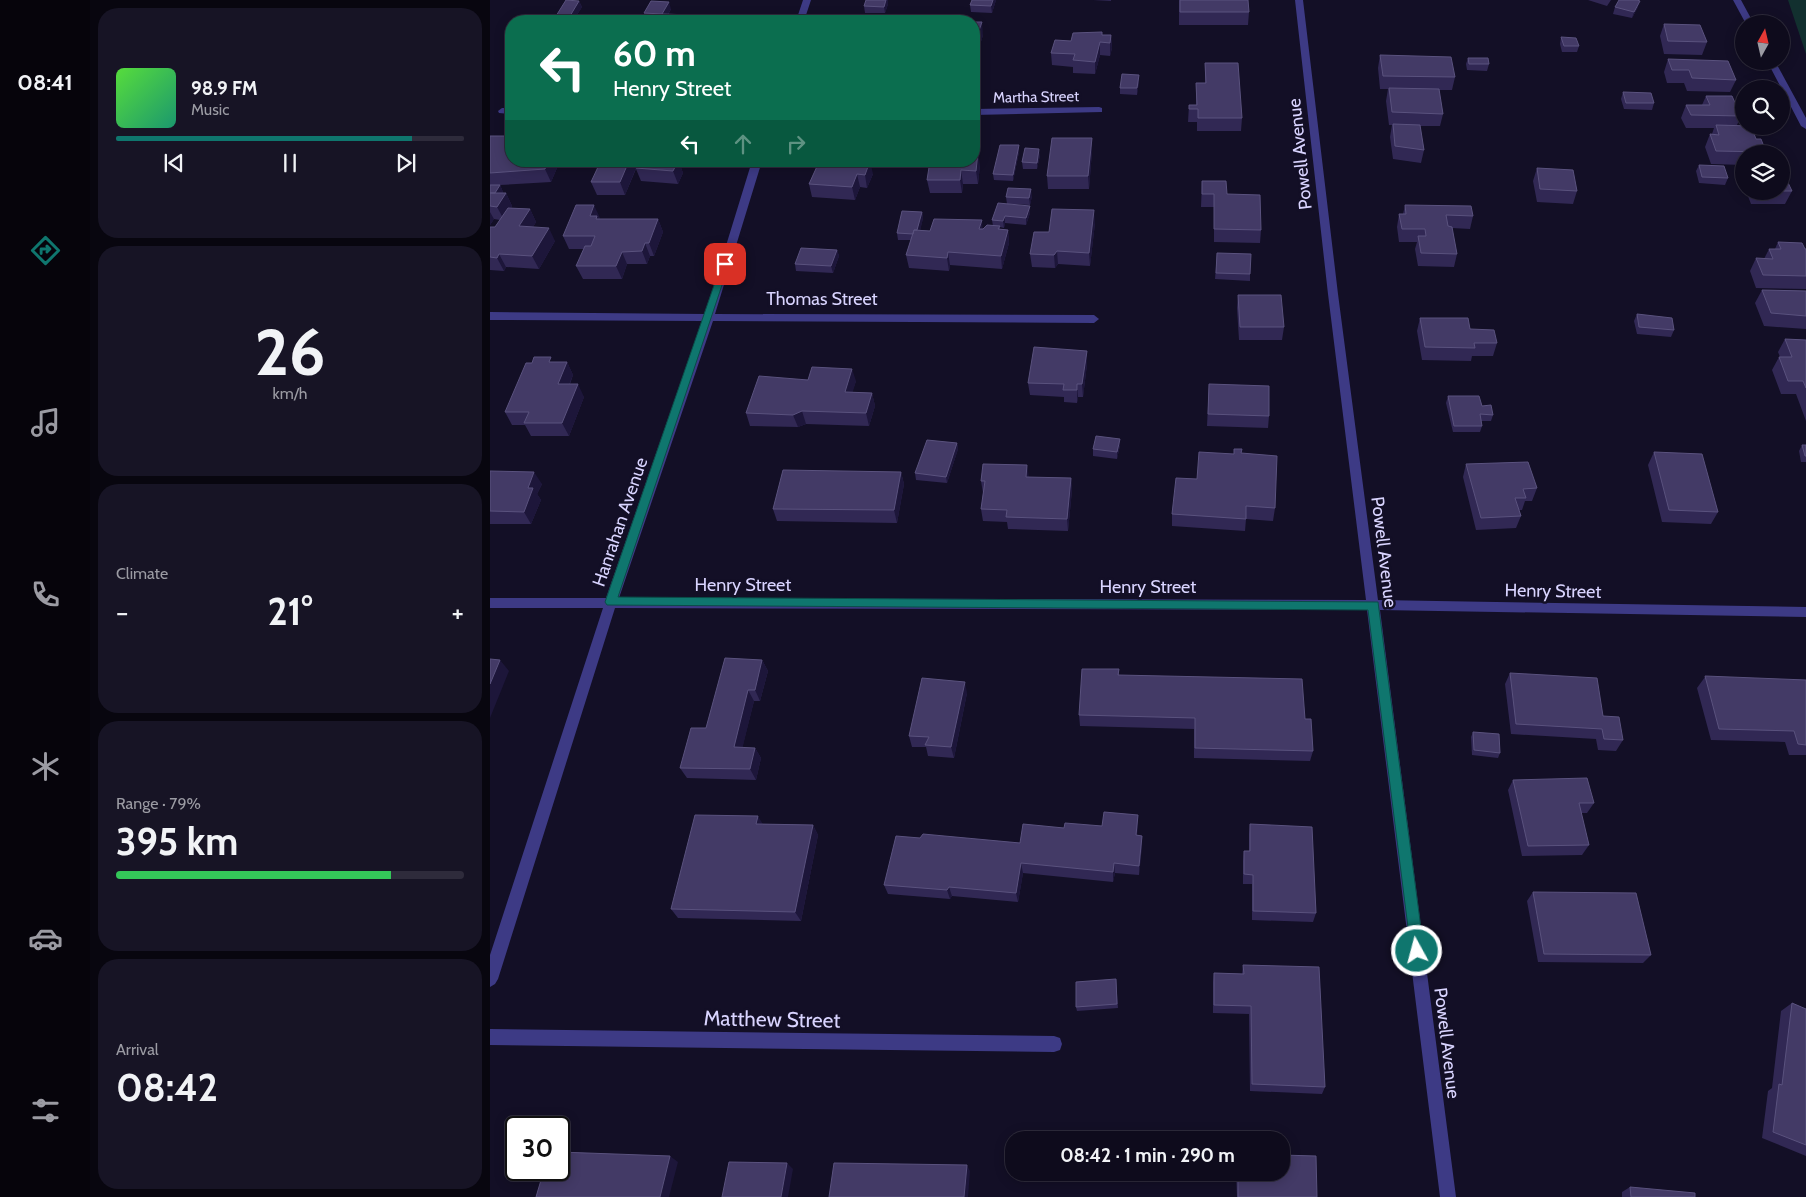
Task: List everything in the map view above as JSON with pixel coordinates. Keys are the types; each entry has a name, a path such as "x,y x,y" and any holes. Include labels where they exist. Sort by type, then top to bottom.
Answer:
{"street":[{"path":"802,15 807,0"},
{"name":"Powell Avenue","path":"1299,0 1333,294 1448,1197"},
{"path":"1737,0 1745,15"},
{"path":"1776,70 1806,126"},
{"name":"Martha Street","path":"980,112 1100,110"},
{"name":"Hanrahan Avenue","path":"490,979 611,602 709,316 755,167"},
{"name":"Thomas Street","path":"490,316 1094,319"},
{"name":"Henry Street","path":"490,603 1374,606 1806,612"},
{"name":"Matthew Street","path":"490,1038 1054,1044"}],"green space":[{"path":"1788,0 1806,0 1806,54"}],"building":[{"path":"566,0 579,1 571,15 557,15"},
{"path":"866,0 886,0 884,7 864,6"},
{"path":"972,0 993,0 991,6 970,5"},
{"path":"1180,0 1248,0 1249,12 1180,12"},
{"path":"1619,0 1640,1 1634,12 1615,7"},
{"path":"651,1 669,2 662,14 644,13"},
{"path":"1664,24 1700,25 1707,42 1668,41"},
{"path":"1102,32 1102,35 1111,35 1110,43 1100,42 1095,62 1073,60 1075,54 1051,53 1055,40 1071,41 1073,33"},
{"path":"1561,37 1576,38 1579,46 1564,46"},
{"path":"1380,55 1451,57 1455,77 1383,76"},
{"path":"1468,58 1488,58 1489,64 1469,64"},
{"path":"1668,59 1728,61 1736,80 1692,78 1689,70 1672,70"},
{"path":"1205,63 1238,63 1242,118 1198,118 1198,109 1189,109 1189,105 1197,105 1196,83 1206,83"},
{"path":"1122,74 1139,75 1137,88 1120,88"},
{"path":"1389,88 1439,89 1443,114 1392,112"},
{"path":"1623,92 1651,93 1654,103 1626,103"},
{"path":"1706,96 1732,96 1735,103 1735,116 1691,115 1686,105 1710,105"},
{"path":"1393,124 1420,125 1424,150 1395,146"},
{"path":"1716,125 1735,126 1735,135 1754,135 1756,139 1761,139 1763,145 1735,145 1735,151 1716,151 1710,134 1719,135"},
{"path":"490,136 505,136 505,167 546,167 545,169 490,173"},
{"path":"1052,138 1092,138 1088,176 1047,176"},
{"path":"1000,145 1019,145 1013,175 993,174"},
{"path":"1025,148 1039,149 1037,163 1022,162"},
{"path":"1699,165 1724,166 1728,178 1702,177"},
{"path":"598,167 626,167 620,182 591,182"},
{"path":"636,167 675,167 673,171"},
{"path":"817,167 868,167 865,175 857,174 852,187 809,184"},
{"path":"929,167 976,167 976,171 961,170 960,180 927,180"},
{"path":"1537,168 1573,170 1577,191 1540,189"},
{"path":"1202,181 1226,181 1227,194 1260,195 1261,230 1214,229 1214,194 1202,194"},
{"path":"490,185 500,185 495,193 490,193"},
{"path":"1008,188 1031,189 1029,198 1006,197"},
{"path":"490,193 506,193 497,207 490,206"},
{"path":"998,203 1030,206 1026,218 1005,216 1003,221 992,220"},
{"path":"576,205 594,205 590,216 597,216 596,219 658,219 649,243 645,243 642,251 622,252 616,266 576,266 585,246 591,246 595,236 563,236"},
{"path":"1405,205 1471,206 1473,216 1446,215 1448,226 1452,227 1457,254 1421,253 1418,236 1426,236 1425,229 1402,229 1399,214 1406,214"},
{"path":"508,208 530,209 519,226 549,228 532,256 499,254 497,258 490,257 490,227 495,227"},
{"path":"1052,209 1094,210 1089,253 1057,251 1054,255 1030,254 1034,232 1049,232"},
{"path":"902,211 922,212 917,230 914,230 913,234 897,233"},
{"path":"934,219 982,220 979,229 983,229 987,225 1000,226 998,229 1008,230 1001,256 948,252 947,258 906,255 914,230 930,231"},
{"path":"1778,242 1802,243 1806,249 1806,276 1763,275 1756,258 1773,259 1769,249 1781,249"},
{"path":"801,248 837,250 831,266 795,264"},
{"path":"1217,253 1251,254 1250,274 1216,273"},
{"path":"1762,290 1806,291 1806,316 1771,313"},
{"path":"1238,295 1281,295 1284,327 1240,327"},
{"path":"1637,314 1672,318 1674,330 1639,327"},
{"path":"1420,318 1468,318 1470,329 1494,330 1497,343 1474,343 1475,348 1425,347"},
{"path":"1785,339 1806,340 1806,388 1803,381 1788,381 1779,357 1792,357"},
{"path":"1034,347 1087,351 1082,384 1077,384 1077,390 1063,390 1064,384 1028,383"},
{"path":"534,357 551,357 549,362 567,362 558,384 578,384 562,423 524,423 529,412 505,412 526,363 532,363"},
{"path":"812,367 852,369 845,392 872,393 866,413 802,411 793,415 746,413 759,376 808,380"},
{"path":"1209,384 1269,386 1269,416 1208,414"},
{"path":"1448,396 1479,396 1482,406 1491,405 1493,415 1480,414 1482,426 1454,426"},
{"path":"1096,436 1120,439 1117,452 1093,449"},
{"path":"927,440 957,443 946,477 915,473"},
{"path":"1802,445 1806,445 1806,456 1805,456"},
{"path":"1234,449 1242,449 1241,453 1277,456 1275,508 1246,506 1246,519 1172,514 1176,478 1197,479 1199,452 1234,454"},
{"path":"1654,452 1702,454 1718,512 1669,510"},
{"path":"1528,462 1537,488 1523,489 1526,498 1515,498 1521,516 1481,518 1466,464"},
{"path":"983,464 1027,465 1026,477 1071,478 1067,519 1006,517 1007,510 981,509 985,481 981,481"},
{"path":"783,470 901,472 894,510 773,509"},
{"path":"490,471 534,472 528,488 533,488 524,512 490,511"},
{"path":"725,658 762,660 755,690 748,690 734,747 755,748 750,769 680,768 691,728 706,728"},
{"path":"490,659 500,660 490,684"},
{"path":"1082,669 1119,669 1118,675 1302,679 1305,719 1311,719 1313,751 1195,748 1195,718 1079,715"},
{"path":"1510,673 1597,678 1603,716 1619,717 1623,740 1604,739 1602,729 1516,724"},
{"path":"1705,676 1806,680 1806,745 1798,744 1794,731 1719,729"},
{"path":"922,678 965,682 951,747 925,745 929,737 909,736"},
{"path":"1473,732 1499,734 1500,753 1474,750"},
{"path":"1587,778 1594,803 1579,803 1589,845 1528,846 1513,780"},
{"path":"1104,812 1138,815 1136,835 1142,836 1139,866 1114,863 1113,872 1021,863 1016,893 949,887 947,890 884,885 896,836 920,838 923,834 1020,843 1023,824 1064,828 1065,823 1102,826"},
{"path":"695,815 758,816 756,824 813,825 795,912 671,909"},
{"path":"1250,824 1312,827 1316,913 1253,911 1253,875 1244,874 1244,851 1250,851"},
{"path":"1533,892 1636,893 1651,955 1544,954"},
{"path":"1243,965 1319,967 1325,1087 1252,1084 1251,1006 1214,1005 1214,973 1244,974"},
{"path":"1116,979 1117,1004 1076,1007 1076,982"},
{"path":"1792,1003 1806,1009 1806,1145 1773,1132 1779,1084 1782,1085"},
{"path":"570,1152 670,1156 660,1197 536,1197 541,1181 570,1181"},
{"path":"1290,1155 1316,1156 1317,1197 1238,1197 1238,1181 1290,1181"},
{"path":"729,1162 787,1163 781,1197 722,1197"},
{"path":"834,1163 967,1165 964,1197 829,1197"},
{"path":"1630,1187 1695,1193 1695,1197 1631,1197"}],"route":[{"path":"725,264 611,602 1374,606 1417,951"}]}
